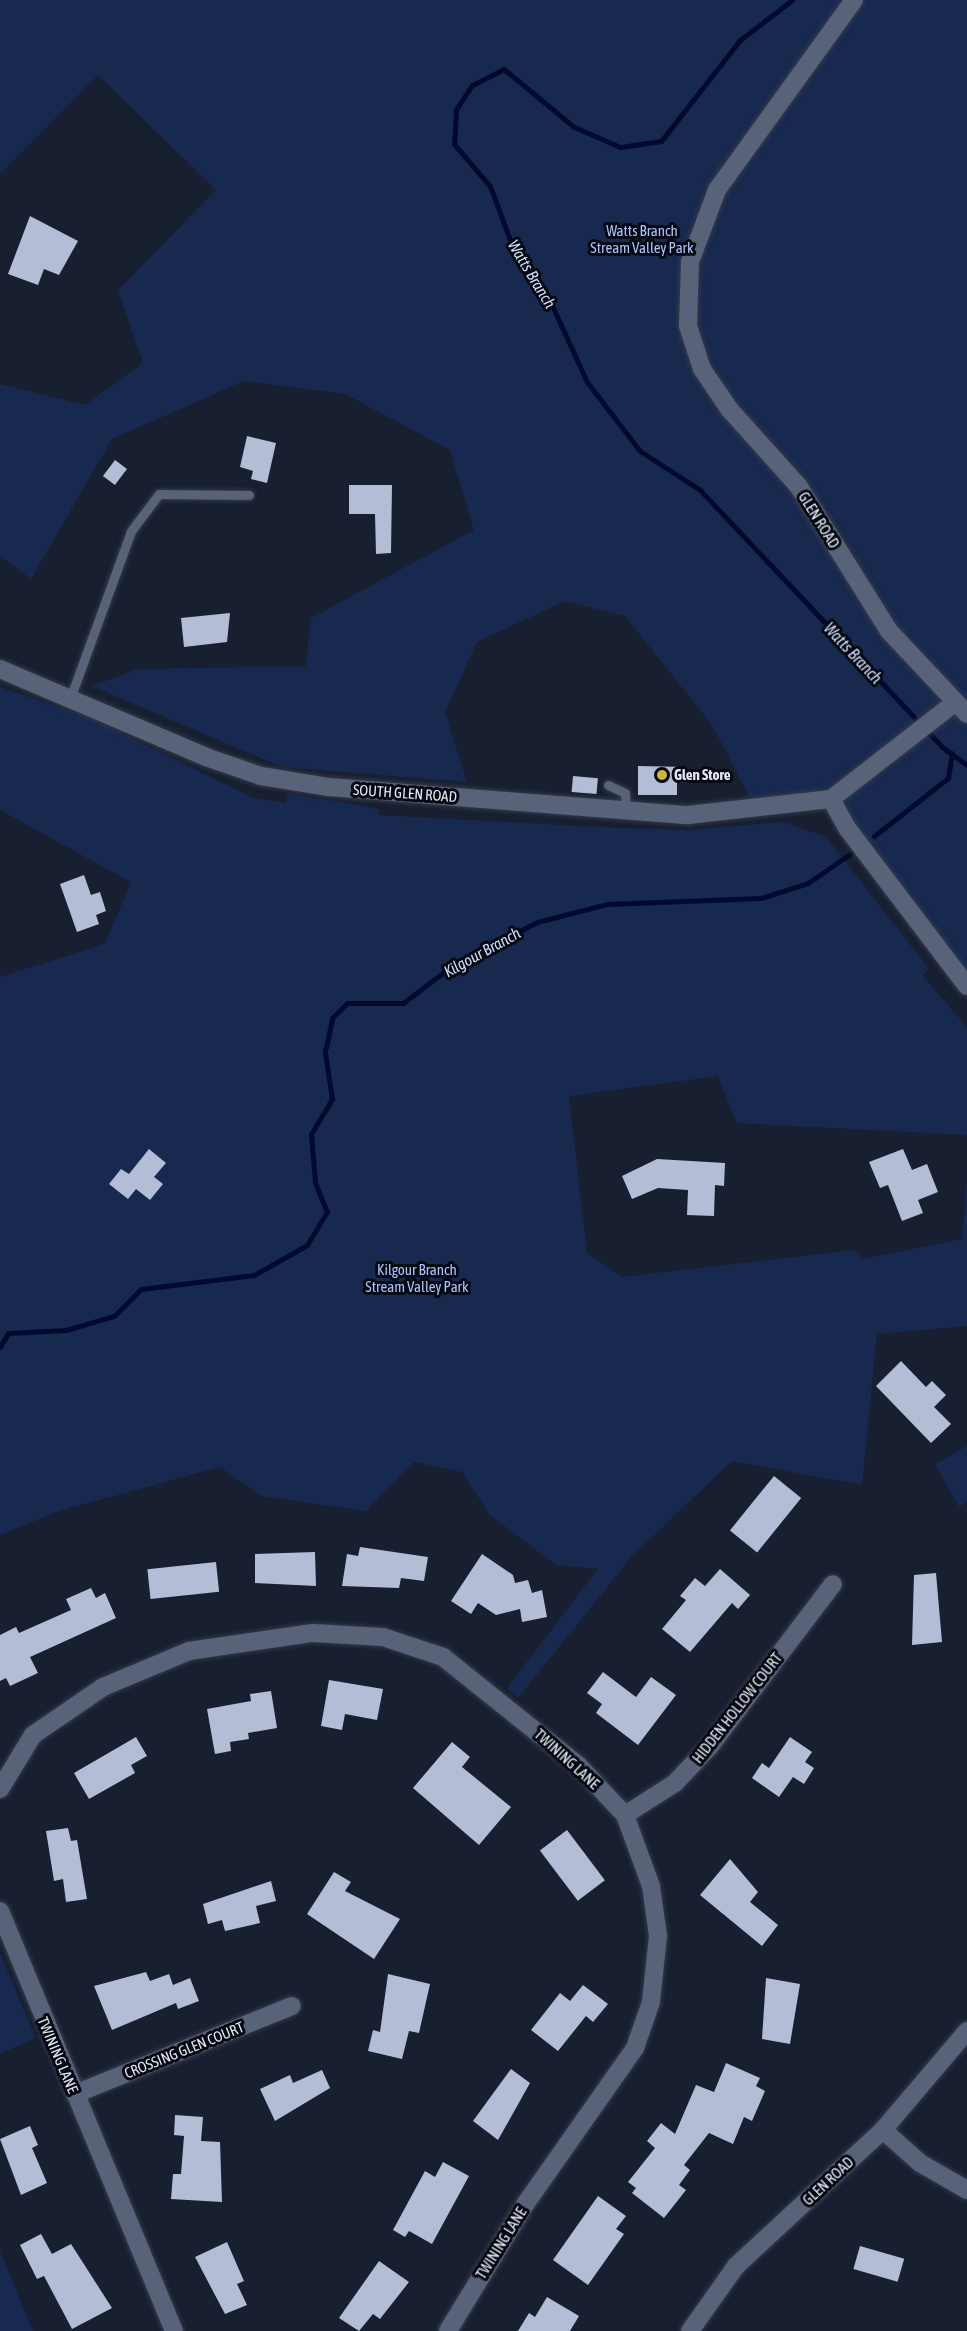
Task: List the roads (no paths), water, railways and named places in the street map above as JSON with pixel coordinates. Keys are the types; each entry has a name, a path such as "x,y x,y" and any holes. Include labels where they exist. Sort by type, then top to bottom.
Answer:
{"main road":[{"name":"GLEN ROAD","path":"831,799 936,719 960,709 889,631 799,487 730,410 702,369 688,326 690,262 717,190 854,0"},
{"name":"SOUTH GLEN ROAD","path":"0,669 71,696 261,776 329,787 688,815 831,799"},
{"path":"831,799 847,828 967,986"},
{"name":"HIDDEN HOLLOW COURT","path":"625,1815 675,1784 710,1746 833,1584"},
{"name":"TWINING LANE","path":"0,1789 33,1735 103,1687 189,1652 313,1633 383,1637 443,1657 578,1765 625,1815 651,1886 655,1916 651,2002 635,2048 526,2203 448,2331"},
{"name":"TWINING LANE","path":"0,1911 174,2331"},
{"name":"CROSSING GLEN COURT","path":"75,2094 292,2006"},
{"name":"GLEN ROAD","path":"690,2331 736,2266 883,2130 967,2031"},
{"path":"883,2130 920,2163 967,2190"}],"lane":[{"path":"71,696 131,531 159,494 249,495"},
{"path":"608,785 625,793 626,810"}],"waterway":[{"name":"Watts Branch","path":"792,0 740,40 661,141 620,147 574,127 504,69 472,85 456,110 454,144 490,186 510,240 545,290 587,382 640,451 700,490 942,747 967,765"},
{"name":"Kilgour Branch","path":"874,836 948,778 952,753"},
{"name":"Kilgour Branch","path":"0,1347 8,1333 66,1330 114,1316 141,1289 254,1275 307,1245 327,1212 315,1182 311,1134 332,1099 325,1052 332,1018 347,1003 403,1003 453,965 537,922 607,904 761,898 808,883 850,854"}],"place":[{"name":"Glen Store","path":"662,775"}],"park label":[{"name":"Watts Branch Stream Valley Park","path":"642,238"},
{"name":"Kilgour Branch Stream Valley Park","path":"417,1278"}]}
